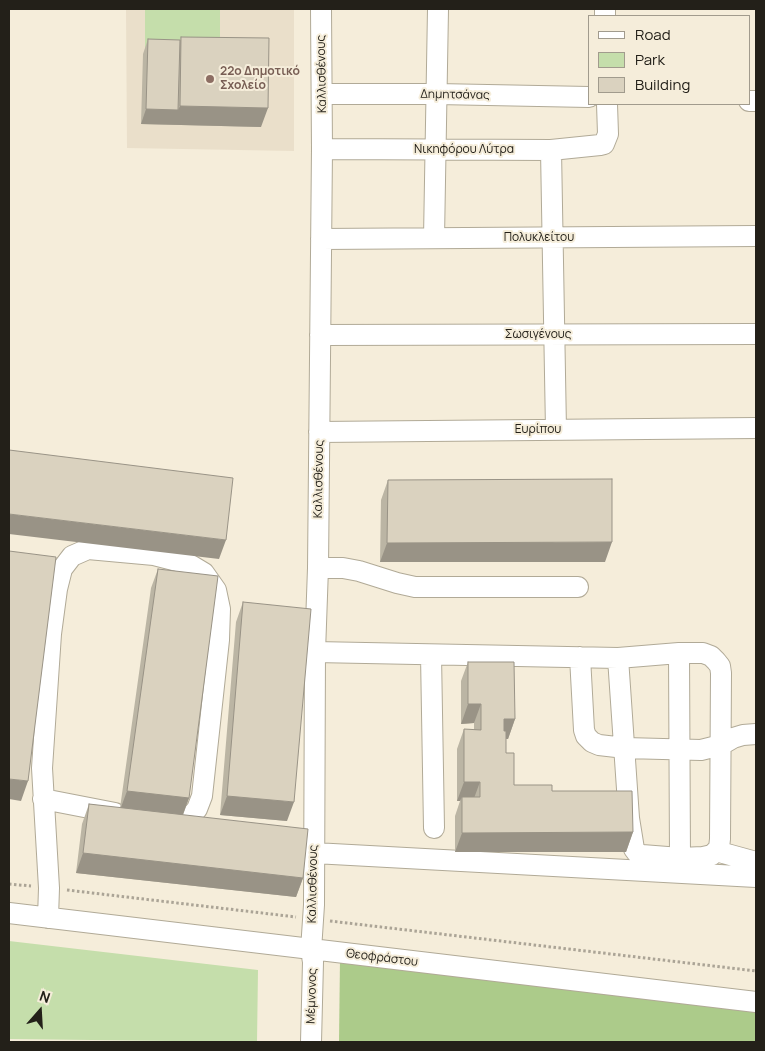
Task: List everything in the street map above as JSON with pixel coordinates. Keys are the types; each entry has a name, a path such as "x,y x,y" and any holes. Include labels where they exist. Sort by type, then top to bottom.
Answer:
{"street":[{"name":"Καλλισθένους","path":"311,950 318,568 322,149 321,9"},
{"path":"434,238 438,9"},
{"name":"Δημητσάνας","path":"322,94 588,97"},
{"name":"Νικηφόρου Λύτρα","path":"322,149 551,150 600,146 604,144 608,134 607,105"},
{"path":"551,150 556,430"},
{"name":"Πολυκλείτου","path":"321,239 756,236"},
{"name":"Σωσιγένους","path":"320,335 756,334"},
{"name":"Ευρίπου","path":"319,432 756,428"},
{"path":"44,799 142,818 179,821 190,817 197,809 202,796 219,640 220,609 216,590 204,573 189,564 154,555 88,549 72,556 62,569 57,589 49,662 42,768 44,799 50,888 48,918"},
{"path":"318,568 343,568 359,571 415,587 578,587"},
{"path":"315,652 618,658 680,653 711,656 720,666 721,673 720,839 719,848 712,855 680,858 642,855 634,849 624,748 618,658"},
{"path":"680,653 680,858"},
{"path":"431,655 434,828"},
{"path":"580,657 584,730 586,736 592,742 599,745 624,748 701,750 721,746 733,738 743,735 756,734"},
{"path":"716,851 756,862"},
{"path":"314,853 756,877"},
{"name":"Θεοφράστου","path":"9,913 756,1002"},
{"name":"Μέμνονος","path":"311,950 313,962 311,1042"}],"path":[{"path":"9,884 756,972"}],"shaded area":[{"name":"22ο Δημοτικό Σχολείο","path":"126,9 294,9 294,151 127,148"}],"green space":[{"path":"145,9 220,9 220,51 145,51"},
{"path":"9,941 258,970 257,1042 9,1039"},
{"path":"340,959 756,1008 756,1042 339,1042"}],"building":[{"path":"181,37 269,38 268,108 180,106"},
{"path":"148,39 180,40 178,110 146,109"},
{"path":"9,450 233,478 226,540 9,514"},
{"path":"612,479 612,542 387,543 388,480"},
{"path":"9,551 56,557 28,781 9,779"},
{"path":"158,569 218,576 189,798 127,791"},
{"path":"243,602 311,609 294,802 227,796"},
{"path":"468,662 514,662 515,719 504,719 504,731 506,731 506,753 514,753 514,785 552,785 552,791 632,791 633,832 462,833 462,797 480,797 480,782 464,782 464,729 481,730 481,704 468,704"},
{"path":"89,804 308,829 303,878 83,853"}],"place":[{"name":"22ο Δημοτικό Σχολείο","path":"210,79"}]}
